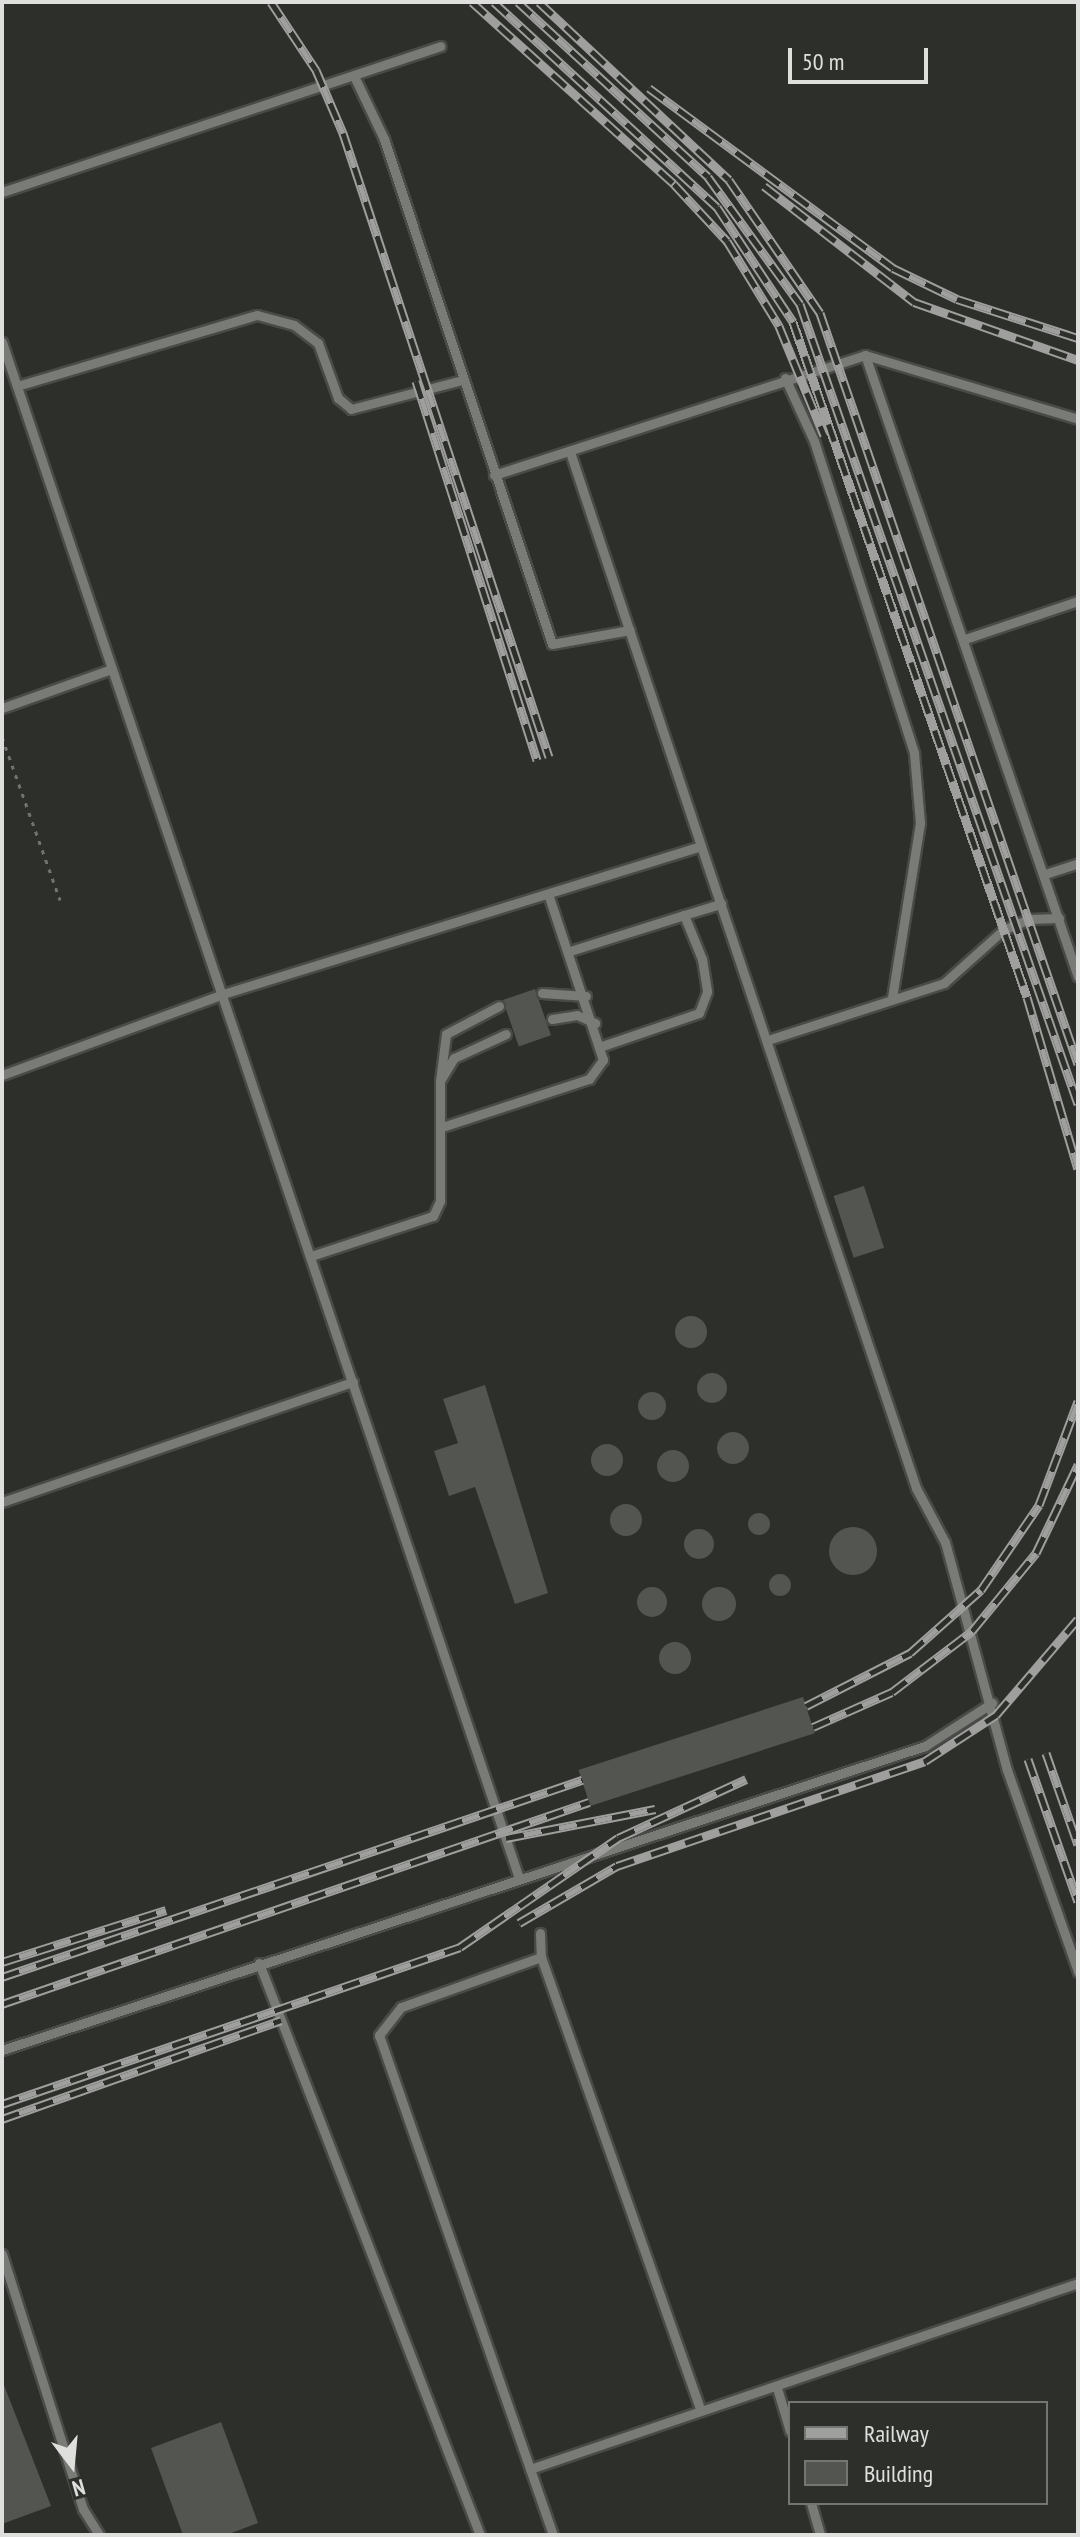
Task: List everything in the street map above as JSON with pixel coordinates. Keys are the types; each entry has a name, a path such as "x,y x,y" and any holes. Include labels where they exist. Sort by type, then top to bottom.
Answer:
{"lane":[{"path":"2,192 440,46"},
{"path":"354,76 384,139 552,644 630,630"},
{"path":"17,386 257,315 294,325 318,343 338,398 351,409 462,380"},
{"path":"2,342 109,670 223,994 519,1878"},
{"path":"494,475 785,378 865,355 1078,419"},
{"path":"865,355 965,639 1078,977"},
{"path":"785,378 814,441 914,753 920,823 892,998"},
{"path":"570,452 701,846 771,1039 916,1488 945,1542 992,1703 1007,1770 1078,1972"},
{"path":"965,639 1078,601"},
{"path":"2,708 109,670"},
{"path":"2,1075 223,994 701,846"},
{"path":"1045,874 1078,863"},
{"path":"442,1127 589,1079 603,1060 595,1023 548,894"},
{"path":"570,951 721,904"},
{"path":"602,1046 699,1013 707,992 702,959 684,915"},
{"path":"771,1039 944,983 1016,924 1059,918"},
{"path":"542,993 586,996"},
{"path":"311,1256 433,1216 442,1127 440,1081 446,1034 499,1006"},
{"path":"552,1019 577,1015 595,1023"},
{"path":"440,1081 454,1058 506,1034"},
{"path":"2,1502 353,1382"},
{"path":"2,2050 925,1746 992,1703"},
{"path":"540,1933 541,1957 701,2411"},
{"path":"541,1957 401,2007 379,2035 553,2535"},
{"path":"259,1963 480,2535"},
{"path":"2,2254 83,2509 99,2535"},
{"path":"530,2469 777,2388 1078,2283"},
{"path":"777,2388 788,2424"},
{"path":"812,2505 820,2535"}],"path":[{"path":"2,737 60,900"}],"building":[{"path":"535,989 551,1035 519,1046 503,1000"},
{"path":"864,1186 884,1248 854,1258 834,1196"},
{"path":"691,1316 702,1321 707,1332 702,1343 691,1348 680,1343 675,1332 680,1321"},
{"path":"712,1373 723,1377 727,1388 723,1399 712,1403 701,1399 697,1388 701,1377"},
{"path":"485,1385 548,1593 515,1604 475,1487 449,1496 434,1451 458,1443 443,1399"},
{"path":"652,1392 662,1396 666,1406 662,1416 652,1420 642,1416 638,1406 642,1396"},
{"path":"733,1432 744,1437 749,1448 744,1459 733,1464 722,1459 717,1448 722,1437"},
{"path":"607,1444 619,1448 623,1460 619,1472 607,1476 595,1472 591,1460 595,1448"},
{"path":"673,1450 684,1455 689,1466 684,1477 673,1482 662,1477 657,1466 662,1455"},
{"path":"626,1504 637,1509 642,1520 637,1531 626,1536 615,1531 610,1520 615,1509"},
{"path":"759,1513 767,1516 770,1524 767,1532 759,1535 751,1532 748,1524 751,1516"},
{"path":"853,1527 870,1534 877,1551 870,1568 853,1575 836,1568 829,1551 836,1534"},
{"path":"699,1529 705,1530 713,1538 713,1550 705,1558 699,1559 693,1558 685,1550 684,1544 685,1538 693,1530"},
{"path":"780,1574 788,1577 791,1585 788,1593 780,1596 772,1593 769,1585 772,1577"},
{"path":"652,1587 663,1591 667,1602 663,1613 652,1617 641,1613 637,1602 641,1591"},
{"path":"719,1587 731,1592 736,1604 731,1616 719,1621 707,1616 702,1604 707,1592"},
{"path":"675,1642 686,1647 691,1658 686,1669 675,1674 664,1669 659,1658 664,1647"},
{"path":"803,1697 815,1733 590,1806 579,1770"},
{"path":"2,2380 51,2506 2,2524"},
{"path":"221,2422 258,2523 226,2535 183,2535 151,2448"}],"railway":[{"path":"271,2 316,70 343,133 549,757"},
{"path":"472,2 674,184 727,241 779,326 824,435"},
{"path":"494,2 717,207 793,322 1027,997 1078,1169"},
{"path":"518,2 708,177 800,304 1078,1104"},
{"path":"539,2 729,180 820,313 1078,1064"},
{"path":"649,88 893,268 957,299 1078,338"},
{"path":"764,186 914,302 1078,360"},
{"path":"416,381 537,760"},
{"path":"806,1706 910,1653 981,1590 1039,1505 1078,1401"},
{"path":"813,1727 892,1692 972,1631 1036,1553 1078,1465"},
{"path":"519,1923 617,1866 925,1761 996,1715 1078,1619"},
{"path":"1046,1753 1078,1845"},
{"path":"1028,1759 1078,1902"},
{"path":"2,2104 460,1947 618,1838 746,1779"},
{"path":"2,1977 582,1780"},
{"path":"2,2004 589,1802"},
{"path":"506,1838 655,1809"},
{"path":"2,1962 166,1910"},
{"path":"2,2119 281,2020"}]}
